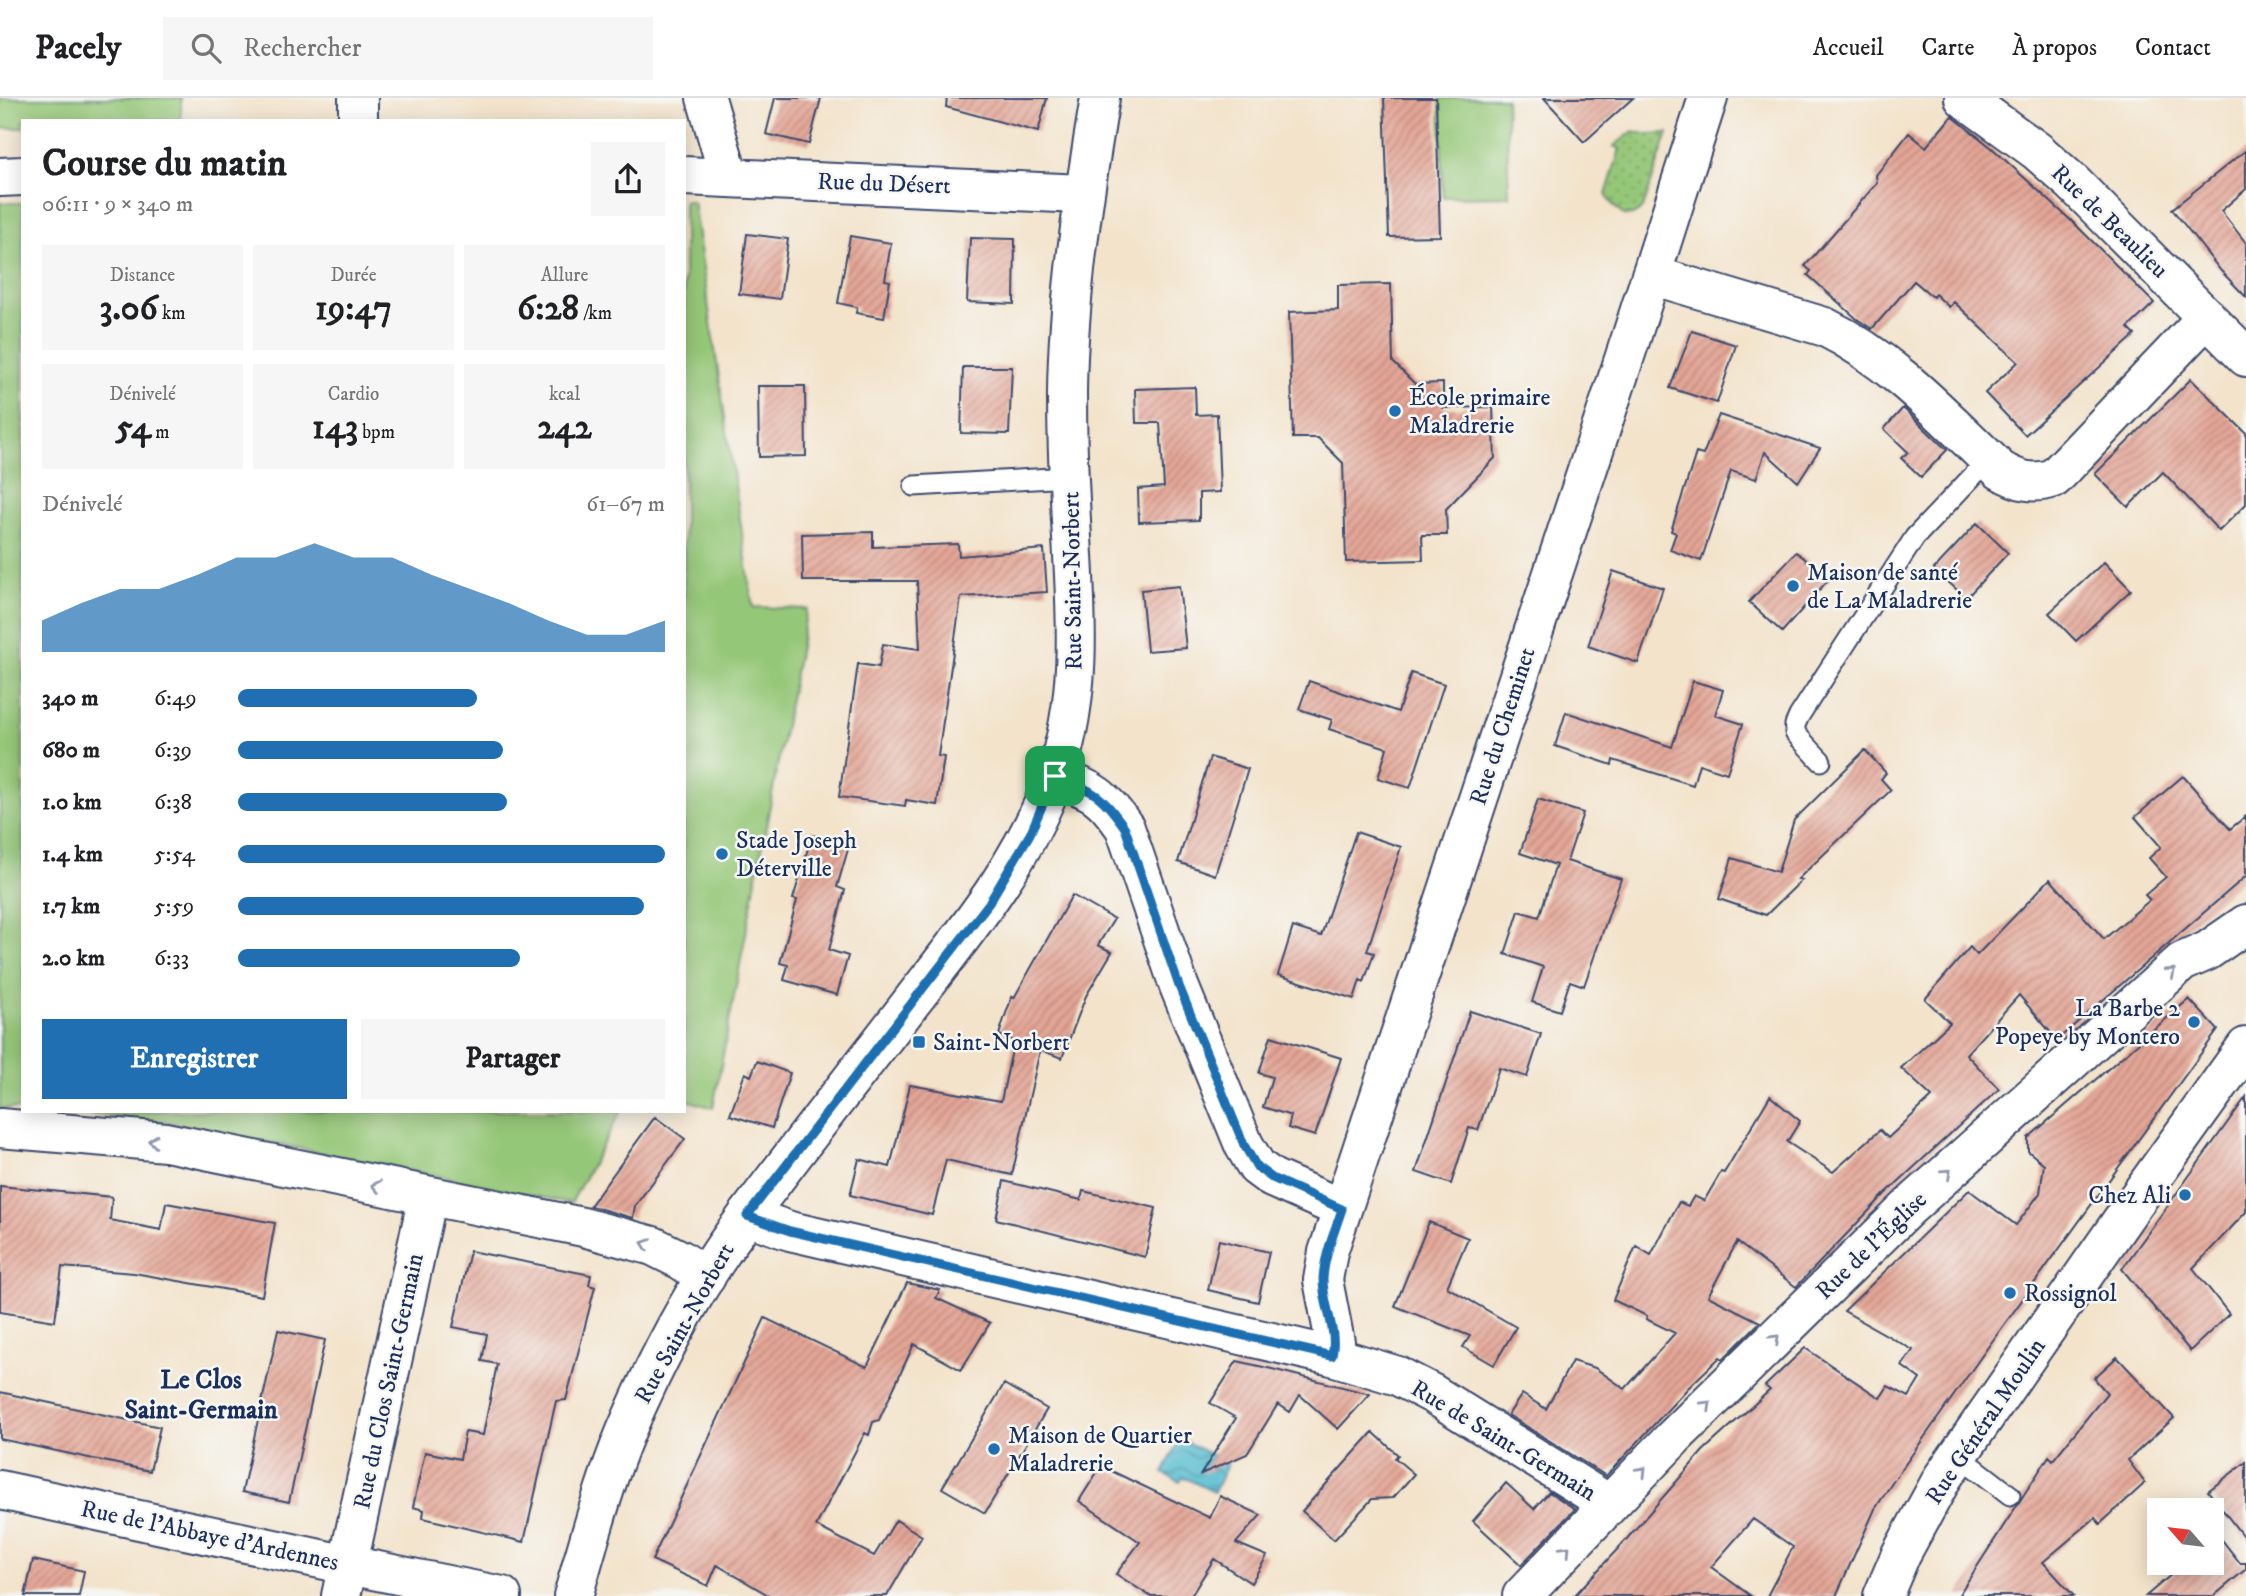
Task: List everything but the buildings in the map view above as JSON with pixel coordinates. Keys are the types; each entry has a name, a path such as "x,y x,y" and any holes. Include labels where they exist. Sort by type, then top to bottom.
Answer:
{"street":[{"path":"358,98 358,119"},
{"path":"706,98 729,177"},
{"name":"Rue Saint-Norbert","path":"573,1596 625,1433 681,1319 747,1216 989,903 1030,834 1055,776 1065,738 1077,669 1078,626 1067,390 1083,194 1100,98"},
{"name":"Rue du Cheminet","path":"1332,1356 1335,1342 1323,1280 1328,1252 1708,98"},
{"name":"Rue de Beaulieu","path":"1964,98 2037,151 2233,337"},
{"path":"0,177 21,176"},
{"name":"Rue du Désert","path":"686,176 1083,194"},
{"path":"1651,275 1825,327 1849,338 1912,386 2013,478 2039,483 2053,478 2233,337"},
{"path":"1055,776 1094,792 1112,809 1125,828 1179,986 1244,1145 1257,1167 1272,1178 1342,1209"},
{"name":"Rue de l'Église","path":"1522,1596 1674,1437 1910,1206 2182,962 2207,951 2246,924"},
{"name":"Rue Général Moulin","path":"1883,1596 1900,1554 1958,1455 2246,1047"},
{"path":"0,1128 166,1142 622,1236 653,1246 706,1277"},
{"name":"Rue du Clos Saint-Germain","path":"344,1581 428,1196"},
{"name":"Rue de Saint-Germain","path":"747,1216 790,1231 1332,1356 1398,1376 1609,1504"},
{"name":"Rue de l'Abbaye d'Ardennes","path":"0,1490 344,1581 502,1596"}],"lane":[{"path":"1821,761 1795,733 1799,716 1916,537 1989,458"},
{"path":"914,486 1069,477"},
{"path":"1958,1455 2010,1495"}],"green space":[{"path":"0,98 181,98 181,119 21,119 21,128 0,128"},
{"path":"1440,98 1506,98 1509,196 1443,197"},
{"path":"1633,131 1645,134 1668,133 1643,208 1626,216 1618,211 1606,195 1620,149 1614,146"},
{"name":"Stade Joseph Déterville","path":"686,201 693,201 753,607 807,609 713,1108 686,1100"},
{"path":"0,203 21,203 21,1109 0,1108"},
{"path":"67,1113 620,1113 571,1203 168,1122"}],"water":[{"path":"1180,1439 1228,1463 1214,1492 1183,1477 1180,1482 1163,1473"}],"place":[{"name":"École primaire Maladrerie","path":"1395,411"},
{"name":"Maison de santé de La Maladrerie","path":"1793,586"},
{"name":"Stade Joseph Déterville","path":"722,854"},
{"name":"La Barbe 2 Popeye by Montero","path":"2194,1022"},
{"name":"Saint-Norbert","path":"919,1042"},
{"name":"Chez Ali","path":"2185,1195"},
{"name":"Rossignol","path":"2010,1293"},
{"name":"Maison de Quartier Maladrerie","path":"994,1449"}],"district":[{"name":"Le Clos Saint-Germain","path":"201,1394"}],"route":[{"path":"1055,776 1094,792 1112,809 1125,828 1179,986 1244,1145 1257,1167 1272,1178 1342,1209 1328,1252 1323,1280 1335,1342 1332,1356 790,1231 747,1216 989,903 1030,834 1055,776"}]}
